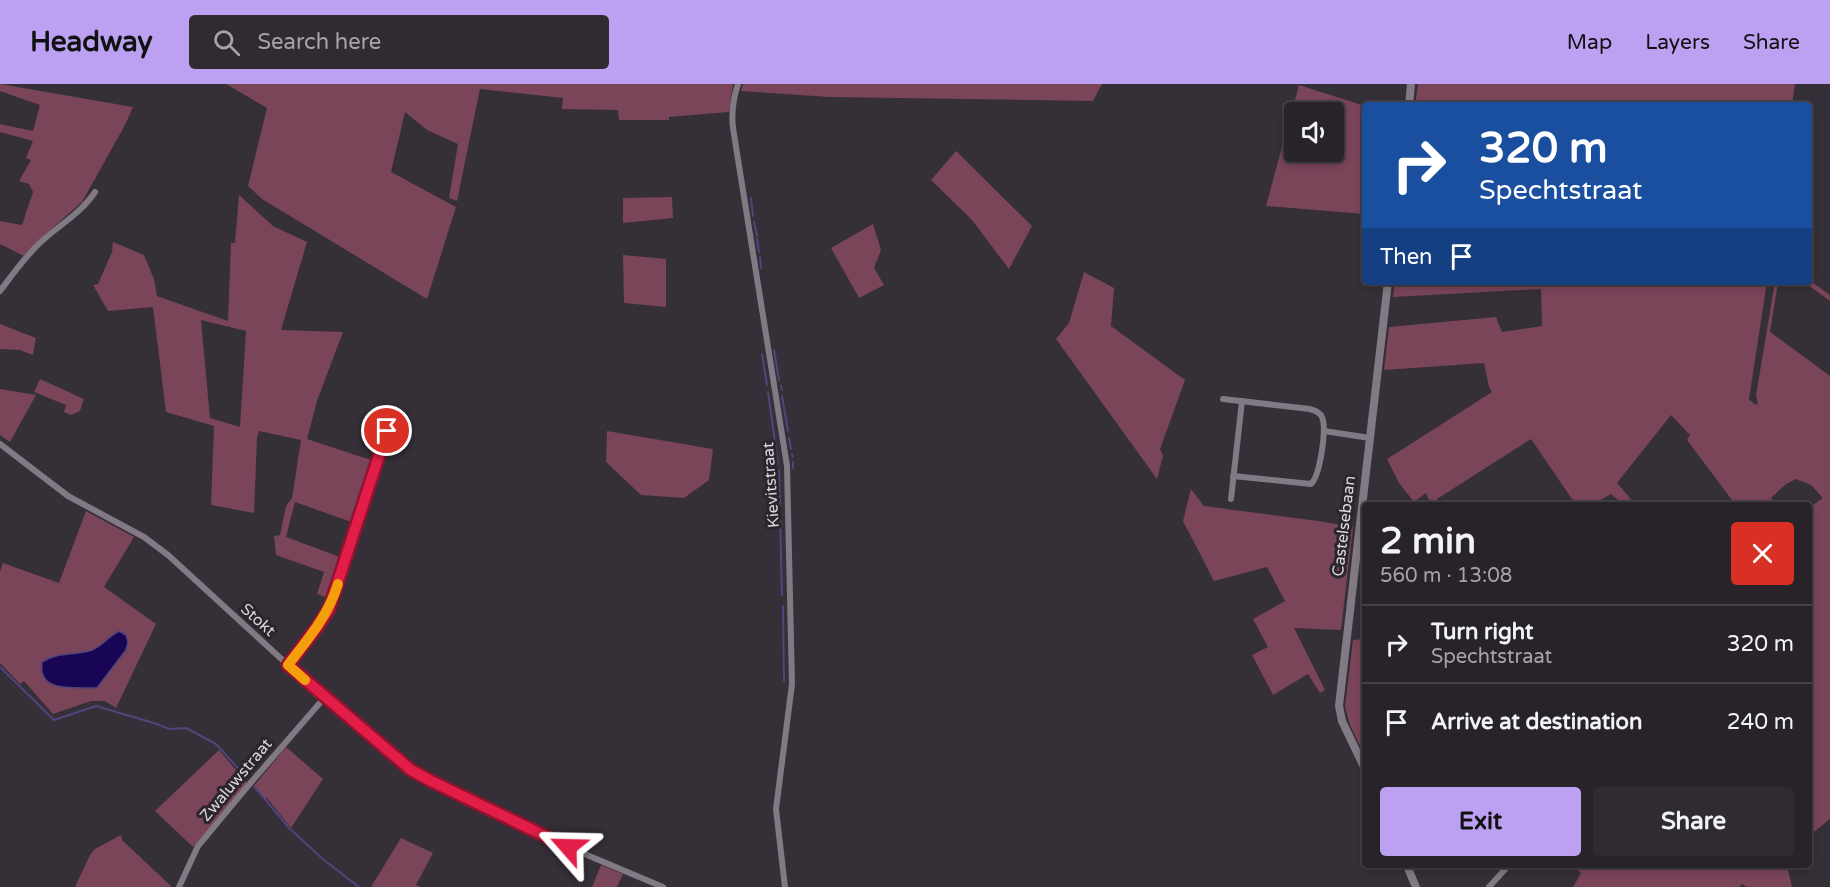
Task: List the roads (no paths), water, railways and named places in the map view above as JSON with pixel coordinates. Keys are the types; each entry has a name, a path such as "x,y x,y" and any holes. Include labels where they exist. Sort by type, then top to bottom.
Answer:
{"street":[{"name":"Kievitstraat","path":"738,84 733,100 732,120 787,466 792,684 776,809 785,887"},
{"path":"1409,102 1411,84"},
{"path":"0,291 29,254 82,209 95,192"},
{"name":"Castelsebaan","path":"1363,502 1388,285"},
{"path":"1223,399 1310,410 1319,413 1324,419 1318,471 1316,480 1311,484 1233,476"},
{"path":"1230,499 1242,401"},
{"path":"288,665 329,609 387,431"},
{"path":"1324,431 1370,438"},
{"name":"Stokt","path":"0,444 68,496 144,537 168,555 288,665 411,770 568,847 663,887"},
{"name":"Castelsebaan","path":"1362,507 1339,706 1342,721 1362,763"},
{"name":"Zwaluwstraat","path":"179,887 198,846 325,697"},
{"path":"1408,868 1416,887"},
{"path":"1489,887 1506,868"}],"waterway":[{"path":"751,198 753,216"},
{"path":"754,222 757,236"},
{"path":"757,239 759,252"},
{"path":"760,257 761,268"},
{"path":"774,350 779,380"},
{"path":"762,354 767,385"},
{"path":"781,386 782,390"},
{"path":"768,392 778,464"},
{"path":"782,396 788,431"},
{"path":"789,438 791,449"},
{"path":"793,462 793,468"},
{"path":"779,470 780,506"},
{"path":"780,515 782,595"},
{"path":"783,606 784,681"},
{"path":"0,667 54,720 96,706 169,729 186,728 216,744 247,778"},
{"path":"255,787 289,828 324,860 359,887"}]}
